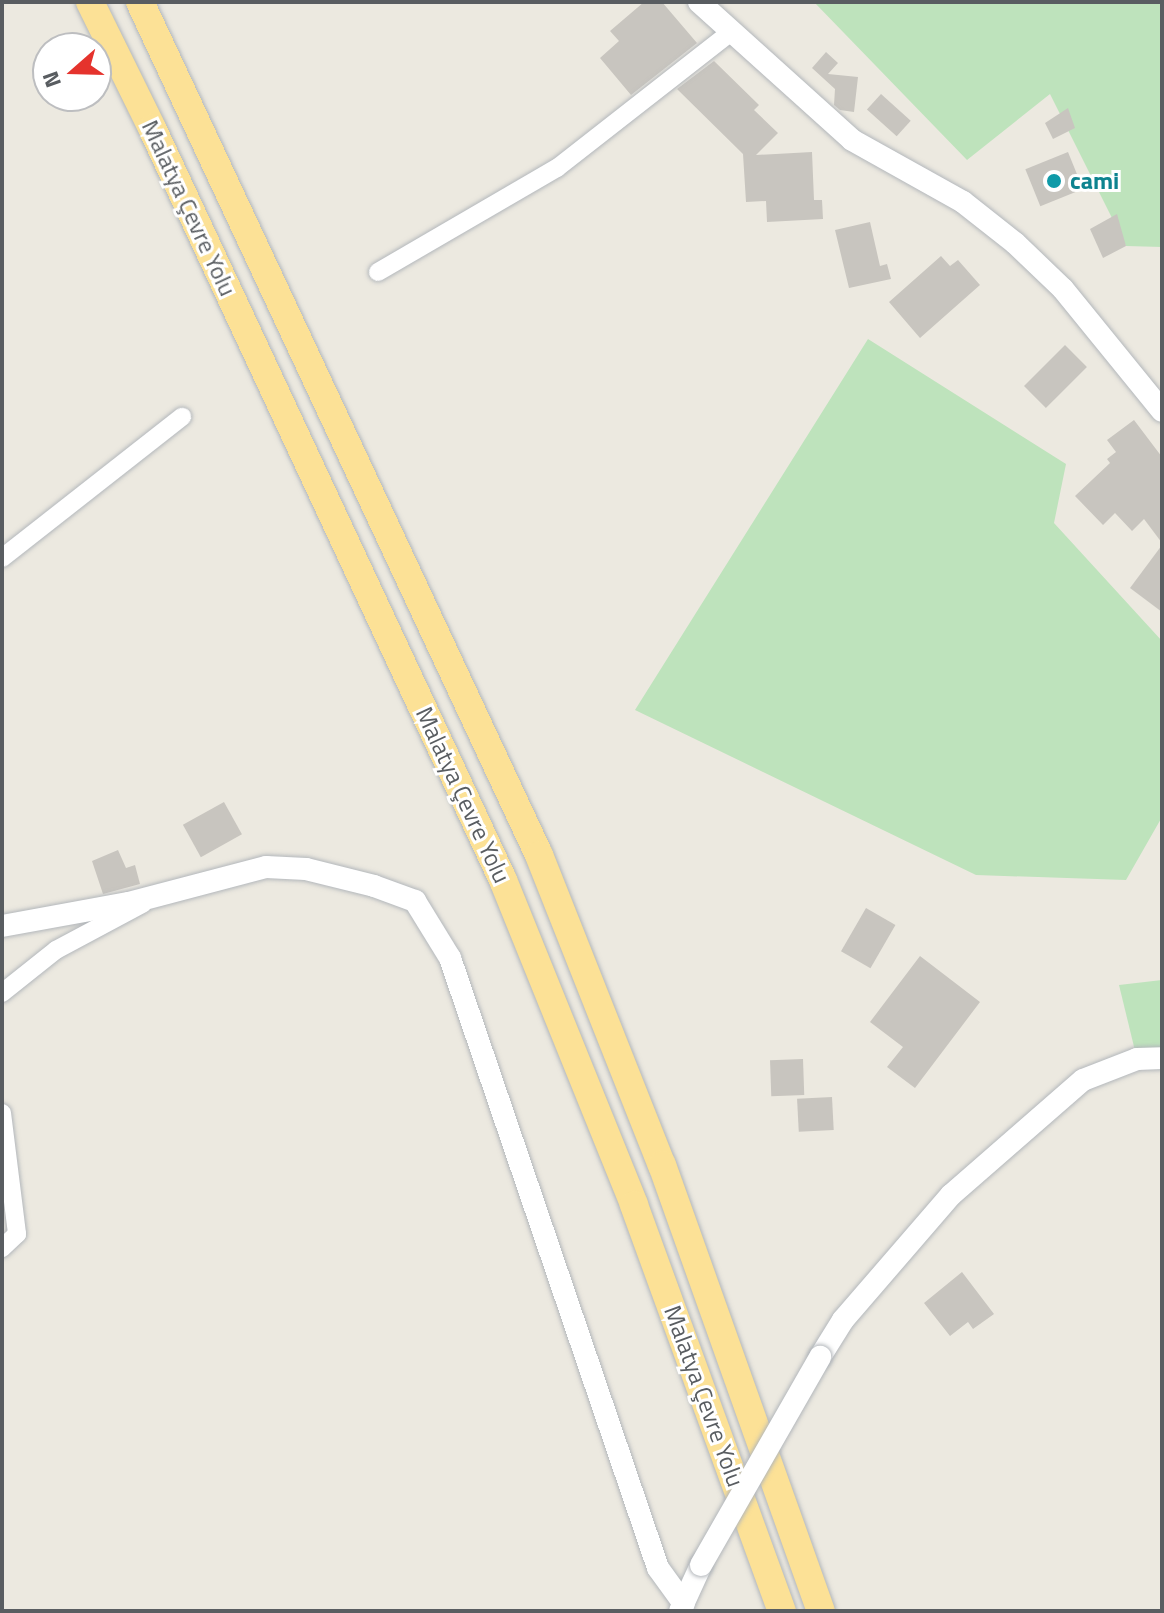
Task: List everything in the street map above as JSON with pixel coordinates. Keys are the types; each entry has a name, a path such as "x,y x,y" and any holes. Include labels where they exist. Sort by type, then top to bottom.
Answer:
{"highway":[{"name":"Malatya Çevre Yolu","path":"90,2 166,157 503,880 634,1205 782,1611"},
{"name":"Malatya Çevre Yolu","path":"140,2 539,855 662,1165 821,1611"}],"street":[{"path":"699,2 852,140 963,202 1015,243 1063,289 1162,411"},
{"path":"378,272 557,168 731,32"},
{"path":"2,558 144,443 182,417"},
{"path":"2,926 155,897 266,867 306,869 374,886 415,901 450,958 658,1568 682,1607"},
{"path":"2,993 56,950 155,897"},
{"path":"682,1607 701,1565 843,1320 951,1195 1083,1080 1137,1059 1162,1058"},
{"path":"2,1113 17,1234 2,1248"}],"green space":[{"path":"814,2 1162,2 1162,247 1126,246 1050,94 967,160"},
{"path":"868,339 1066,464 1054,523 1162,641 1162,817 1126,880 976,875 635,710"},
{"path":"1162,980 1162,1058 1137,1059 1119,985"}],"building":[{"path":"644,2 662,2 697,43 631,95 600,58 619,41 610,31"},
{"path":"826,52 838,63 828,74 858,77 854,112 840,110 834,105 835,89 812,68"},
{"path":"714,61 759,105 754,110 778,133 756,155 812,152 814,200 822,200 823,219 767,222 766,201 746,202 743,154 677,89"},
{"path":"881,94 911,121 897,136 867,110"},
{"path":"1068,108 1075,128 1053,139 1045,123"},
{"name":"cami","path":"1068,152 1083,189 1040,206 1025,169"},
{"path":"1117,214 1126,246 1103,258 1090,229"},
{"path":"870,222 880,266 887,264 891,279 849,288 835,230"},
{"path":"941,256 950,266 958,260 980,285 920,338 889,302"},
{"path":"1065,345 1087,367 1046,408 1024,386"},
{"path":"1134,420 1162,457 1162,543 1144,519 1132,531 1115,513 1103,525 1075,496 1110,463 1107,459 1116,452 1107,440"},
{"path":"1162,545 1162,612 1130,588"},
{"path":"224,802 242,834 201,857 183,825"},
{"path":"118,850 126,868 135,865 140,884 103,894 92,861"},
{"path":"866,908 895,925 870,968 841,951"},
{"path":"920,956 980,1002 915,1088 887,1067 903,1047 870,1022"},
{"path":"803,1059 804,1095 771,1096 770,1060"},
{"path":"832,1097 834,1130 799,1132 797,1099"},
{"path":"962,1272 994,1314 973,1329 968,1322 950,1336 924,1303"}],"place":[{"name":"cami","path":"1054,181"}]}
